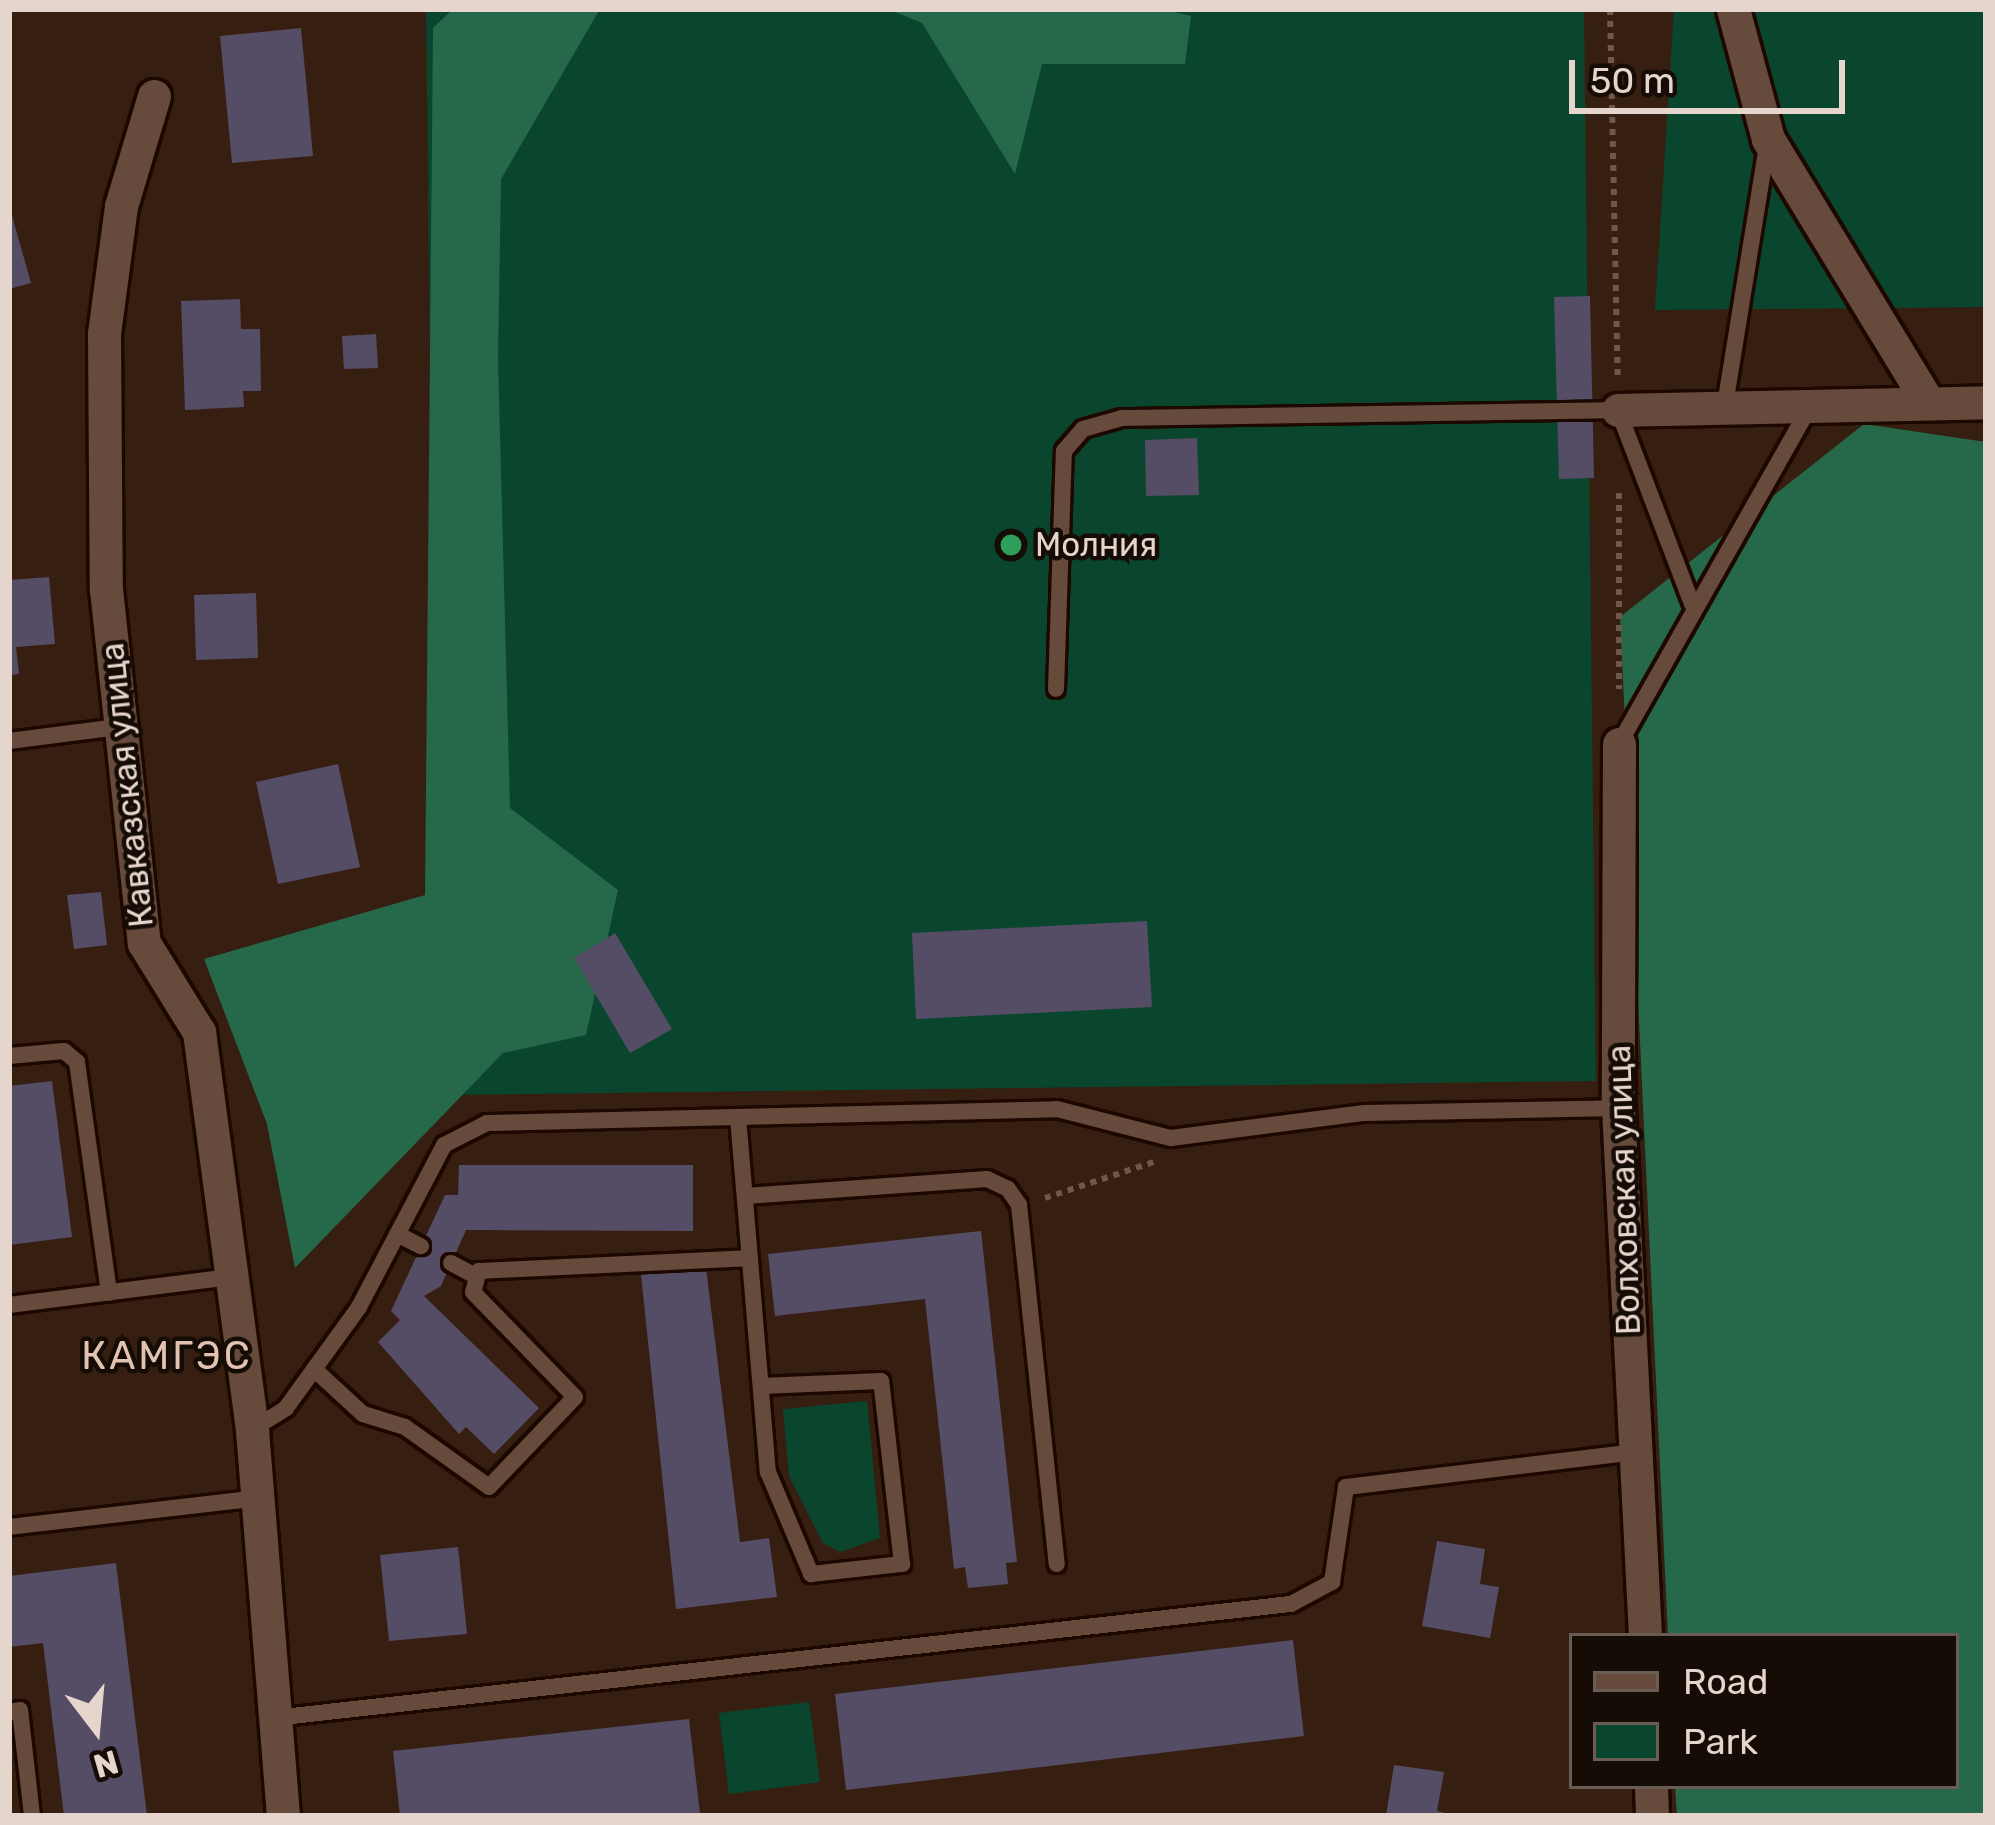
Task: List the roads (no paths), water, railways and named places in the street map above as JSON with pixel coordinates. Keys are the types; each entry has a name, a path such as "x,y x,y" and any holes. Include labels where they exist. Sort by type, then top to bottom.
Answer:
{"street":[{"path":"1732,9 1768,139 1928,402"},
{"name":"Кавказская улица","path":"154,96 121,206 104,333 98,452 118,727 144,944 199,1032 252,1430 251,1499 283,1816"},
{"path":"1618,410 1725,404 1986,402"},
{"name":"Волховская улица","path":"1619,744 1618,1108 1645,1633"}],"lane":[{"path":"1725,404 1768,139"},
{"path":"1619,744 1692,604 1812,403"},
{"path":"1056,688 1064,451 1083,430 1122,418 1618,410 1692,604"},
{"path":"9,741 118,727"},
{"path":"9,1057 64,1052 77,1062 109,1292"},
{"path":"252,1430 314,1369 462,1131 738,1117 1057,1109 1171,1138 1364,1113 1618,1108"},
{"path":"738,1117 768,1472 806,1569 902,1564 881,1381 761,1386"},
{"path":"745,1196 987,1179 1019,1205 1057,1564"},
{"path":"398,1234 421,1246"},
{"path":"314,1369 363,1414 495,1484 575,1397 472,1292 475,1276 492,1265 750,1258"},
{"path":"451,1263 475,1276"},
{"path":"9,1305 232,1277"},
{"path":"273,1718 1291,1604 1332,1582 1346,1487 1636,1452"},
{"path":"9,1527 251,1499"},
{"path":"9,1712 20,1711 32,1816"}],"place":[{"name":"Молния","path":"1011,545"}],"district":[{"name":"КАМГЭС","path":"167,1356"}]}
